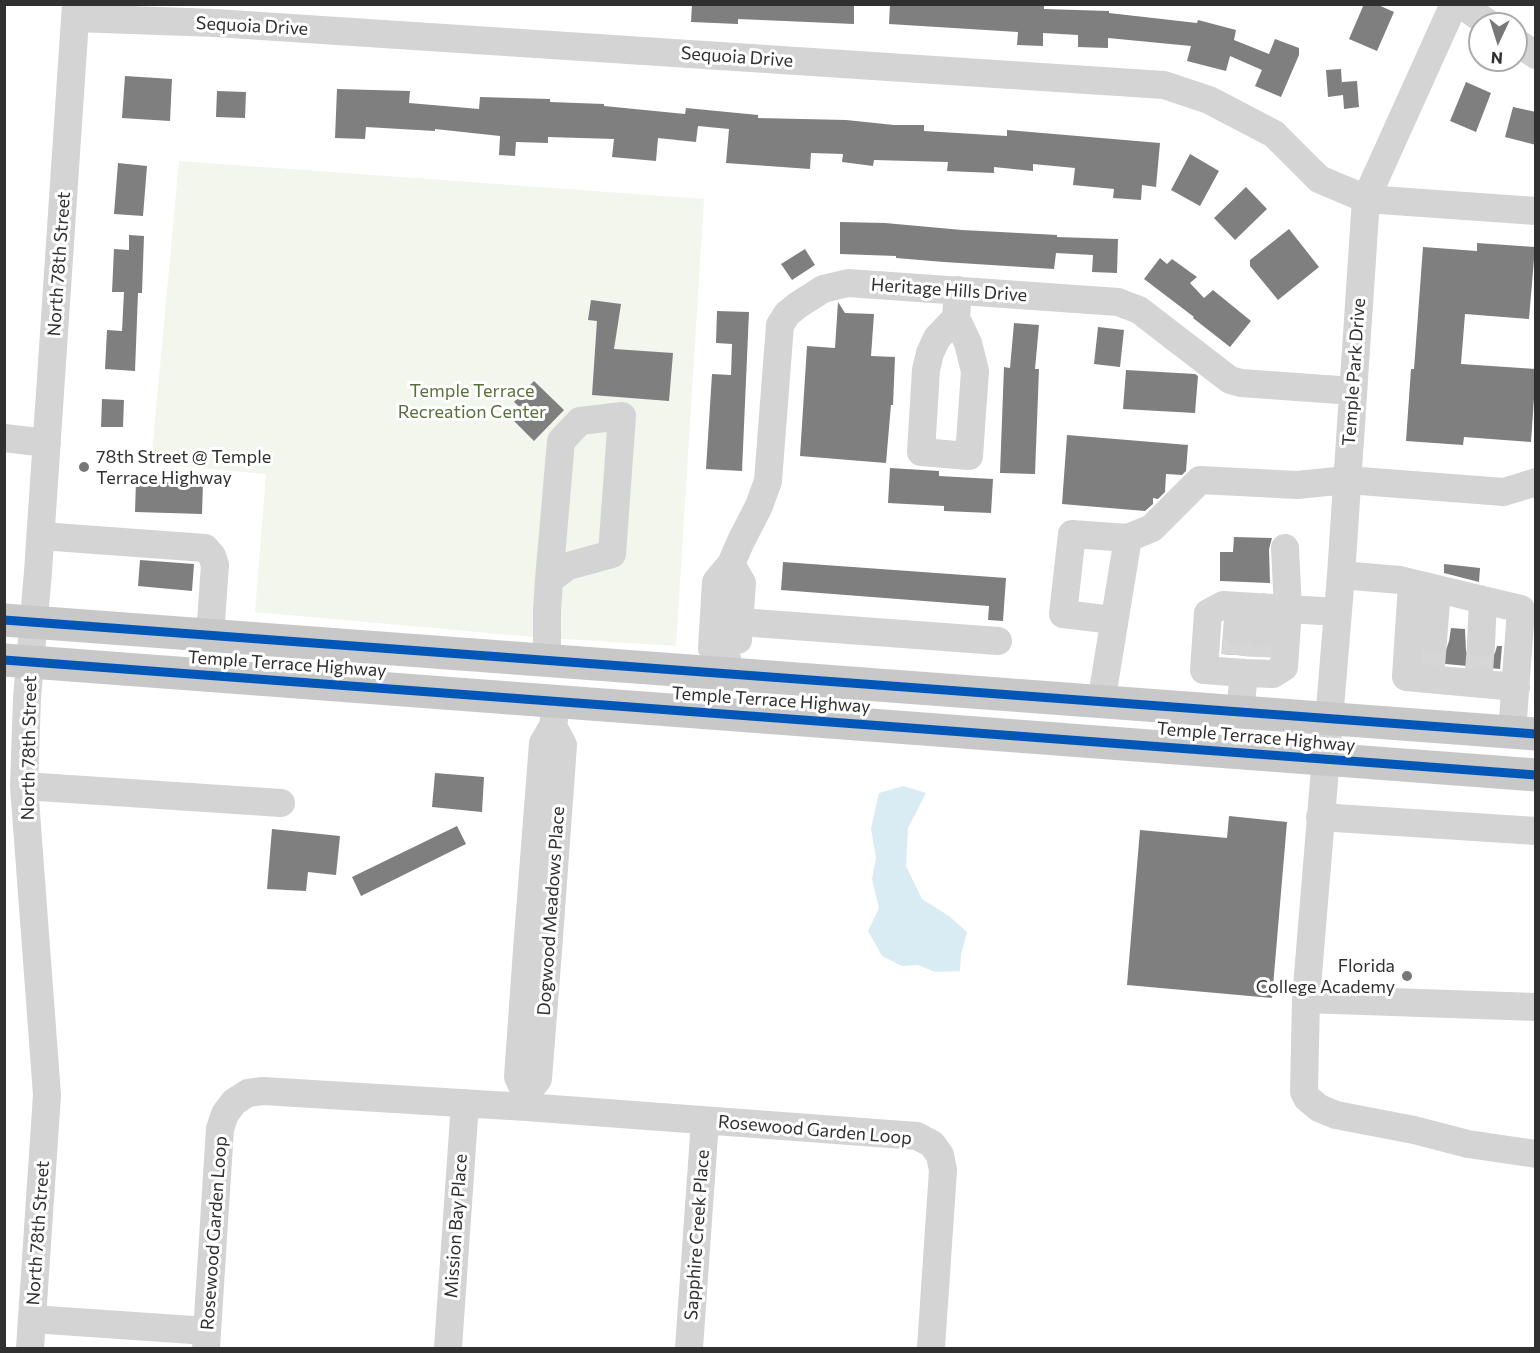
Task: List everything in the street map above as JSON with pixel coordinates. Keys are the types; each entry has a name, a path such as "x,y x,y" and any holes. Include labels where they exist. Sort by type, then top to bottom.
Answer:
{"main road":[{"name":"Temple Terrace Highway","path":"19,621 547,661 726,666 1101,703 1524,734"},
{"name":"Temple Terrace Highway","path":"17,661 555,713 1326,759 1536,775"},
{"path":"555,713 584,682 715,689 726,666"}],"street":[{"name":"Temple Park Drive","path":"1454,4 1366,199 1341,575 1306,999 1304,1092 1307,1098 1319,1108 1336,1114 1468,1144 1536,1154"},
{"name":"Sequoia Drive","path":"76,11 216,14 1164,85 1209,100 1274,134 1319,179 1366,199 1536,211"},
{"name":"North 78th Street","path":"30,1348 47,1095 24,786 27,698 17,661 19,621 41,536 76,11"},
{"name":"Heritage Hills Drive","path":"726,666 712,648 716,582 731,564 759,506 768,481 780,325 787,314 810,296 836,285 848,283 1118,302 1139,310 1230,380 1241,383 1353,391"},
{"path":"956,318 958,290"},
{"path":"547,661 549,580 561,441 580,421 622,416 612,554 568,566 549,580"},
{"path":"4,438 47,443"},
{"path":"1113,620 1063,614 1072,534 1128,538 1152,528 1200,480 1297,485 1347,480 1504,492 1536,482"},
{"path":"41,536 204,548 212,556 214,565 210,636"},
{"path":"1101,703 1128,538"},
{"path":"1240,713 1252,642 1286,548"},
{"path":"726,666 738,651 742,583 731,564"},
{"path":"1341,575 1400,580 1521,609 1516,687 1524,734"},
{"path":"1424,587 1432,662"},
{"path":"1424,587 1406,677 1432,662 1479,666 1516,687"},
{"path":"1479,666 1483,600"},
{"path":"1252,642 1338,612"},
{"path":"740,622 998,641"},
{"name":"Dogwood Meadows Place","path":"526,1100 518,1077 538,950 543,743 555,713"},
{"path":"24,786 281,802"},
{"path":"1320,817 1536,831"},
{"path":"1306,999 1536,1007"},
{"name":"Rosewood Garden Loop","path":"206,1340 220,1129 225,1114 234,1102 248,1094 263,1091 465,1103 526,1100 705,1121 917,1136 932,1144 940,1155 943,1170 931,1348"},
{"name":"Mission Bay Place","path":"448,1348 465,1103"},
{"name":"Sapphire Creek Place","path":"689,1348 705,1121"},
{"path":"32,1318 206,1340"}],"green space":[{"name":"Temple Terrace Recreation Center","path":"179,161 704,199 676,646 534,637 255,612 266,474 151,464"}],"shaded area":[{"path":"903,786 926,793 908,828 906,866 922,899 949,916 967,932 961,955 960,971 935,972 918,965 902,966 882,956 868,931 879,908 872,879 876,858 871,829 879,793"}],"building":[{"path":"692,4 854,4 854,24 738,19 738,24 691,22"},
{"path":"890,4 1044,4 1044,9 1109,11 1109,13 1197,23 1198,20 1236,30 1234,40 1269,54 1275,39 1299,48 1299,55 1281,97 1255,86 1262,70 1230,56 1226,71 1187,61 1191,46 1108,38 1108,48 1078,47 1078,35 1043,33 1043,46 1017,45 1018,32 889,24"},
{"path":"1364,4 1376,4 1394,12 1377,51 1349,39"},
{"path":"1341,69 1342,85 1342,82 1357,81 1359,107 1344,109 1343,95 1328,97 1326,70"},
{"path":"125,76 172,79 170,121 122,118"},
{"path":"1466,82 1491,93 1476,132 1450,121"},
{"path":"337,89 410,91 409,103 479,109 480,97 550,99 550,102 604,104 604,106 685,114 686,108 758,115 758,118 924,125 924,131 1007,136 1007,130 1160,143 1156,187 1142,185 1141,200 1113,198 1114,189 1073,185 1075,168 1033,164 1033,171 994,167 994,173 947,171 948,162 874,160 873,166 842,162 843,154 811,153 810,169 726,163 729,129 698,126 696,142 658,138 656,161 612,157 614,139 548,137 548,143 516,142 515,156 499,155 500,136 435,129 435,131 366,127 365,139 335,138"},
{"path":"217,91 246,92 245,118 216,117"},
{"path":"1513,107 1536,112 1536,145 1505,137"},
{"path":"1190,154 1219,171 1200,206 1171,190"},
{"path":"118,163 147,166 143,216 114,214"},
{"path":"1246,187 1267,209 1235,240 1214,218"},
{"path":"840,222 1118,239 1117,273 1092,272 1093,255 1056,253 1054,269 944,262 896,258 896,256 840,254"},
{"path":"1289,229 1319,267 1278,300 1250,266 1250,260"},
{"path":"129,235 144,236 142,293 138,293 135,371 105,369 107,330 122,331 124,292 112,292 114,249 129,250"},
{"path":"1477,243 1535,247 1529,319 1465,314 1461,364 1536,369 1531,442 1464,437 1463,445 1406,441 1423,247 1477,251"},
{"path":"805,249 815,265 792,280 781,264"},
{"path":"1160,258 1167,264 1172,259 1197,277 1190,283 1204,298 1213,290 1251,321 1230,347 1144,279"},
{"path":"591,300 621,304 614,349 673,353 669,401 592,395 597,321 588,320"},
{"path":"838,302 845,313 874,314 871,356 895,357 893,405 891,405 886,463 800,456 807,346 835,348"},
{"path":"717,311 749,312 742,471 706,469 712,374 731,375 732,344 716,343"},
{"path":"1014,323 1039,325 1035,369 1039,369 1035,474 1000,473 1004,367 1010,368"},
{"path":"1098,327 1124,330 1120,367 1094,364"},
{"path":"1126,370 1195,374 1198,376 1195,413 1123,409"},
{"path":"534,381 564,410 534,441 514,421 524,411 514,402"},
{"path":"102,399 124,400 123,427 101,427"},
{"path":"1067,435 1188,445 1186,471 1182,475 1166,474 1165,492 1158,499 1153,498 1153,504 1145,511 1062,504"},
{"path":"890,468 939,471 939,476 993,479 991,513 944,511 944,506 888,503"},
{"path":"136,481 203,483 202,514 135,512"},
{"path":"1234,537 1272,538 1269,549 1270,583 1220,581 1220,552 1233,552"},
{"path":"140,560 194,564 192,591 138,586"},
{"path":"783,562 1006,578 1003,621 988,620 989,606 781,590"},
{"path":"1444,564 1480,568 1479,582 1444,573"},
{"path":"1451,628 1465,629 1466,651 1473,658 1488,659 1495,653 1497,646 1502,646 1500,669 1424,662 1424,654 1441,655 1446,650"},
{"path":"1223,639 1228,645 1235,647 1248,643 1259,649 1269,647 1268,657 1222,654"},
{"path":"435,773 484,777 482,812 432,807"},
{"path":"1229,816 1287,822 1272,998 1127,985 1140,830 1227,838"},
{"path":"457,826 466,844 361,896 352,877"},
{"path":"272,829 340,836 336,875 308,872 306,891 267,889"}],"tunnel":[{"path":"1235,655 1237,631"},
{"path":"1260,657 1261,633"},
{"path":"1431,667 1433,640"},
{"path":"1479,671 1481,644"}],"cycle path":[{"path":"4,620 1536,734"},
{"path":"4,660 1536,775"}],"place":[{"name":"78th Street @ Temple Terrace Highway","path":"84,467"},
{"name":"Florida College Academy","path":"1407,976"}]}
